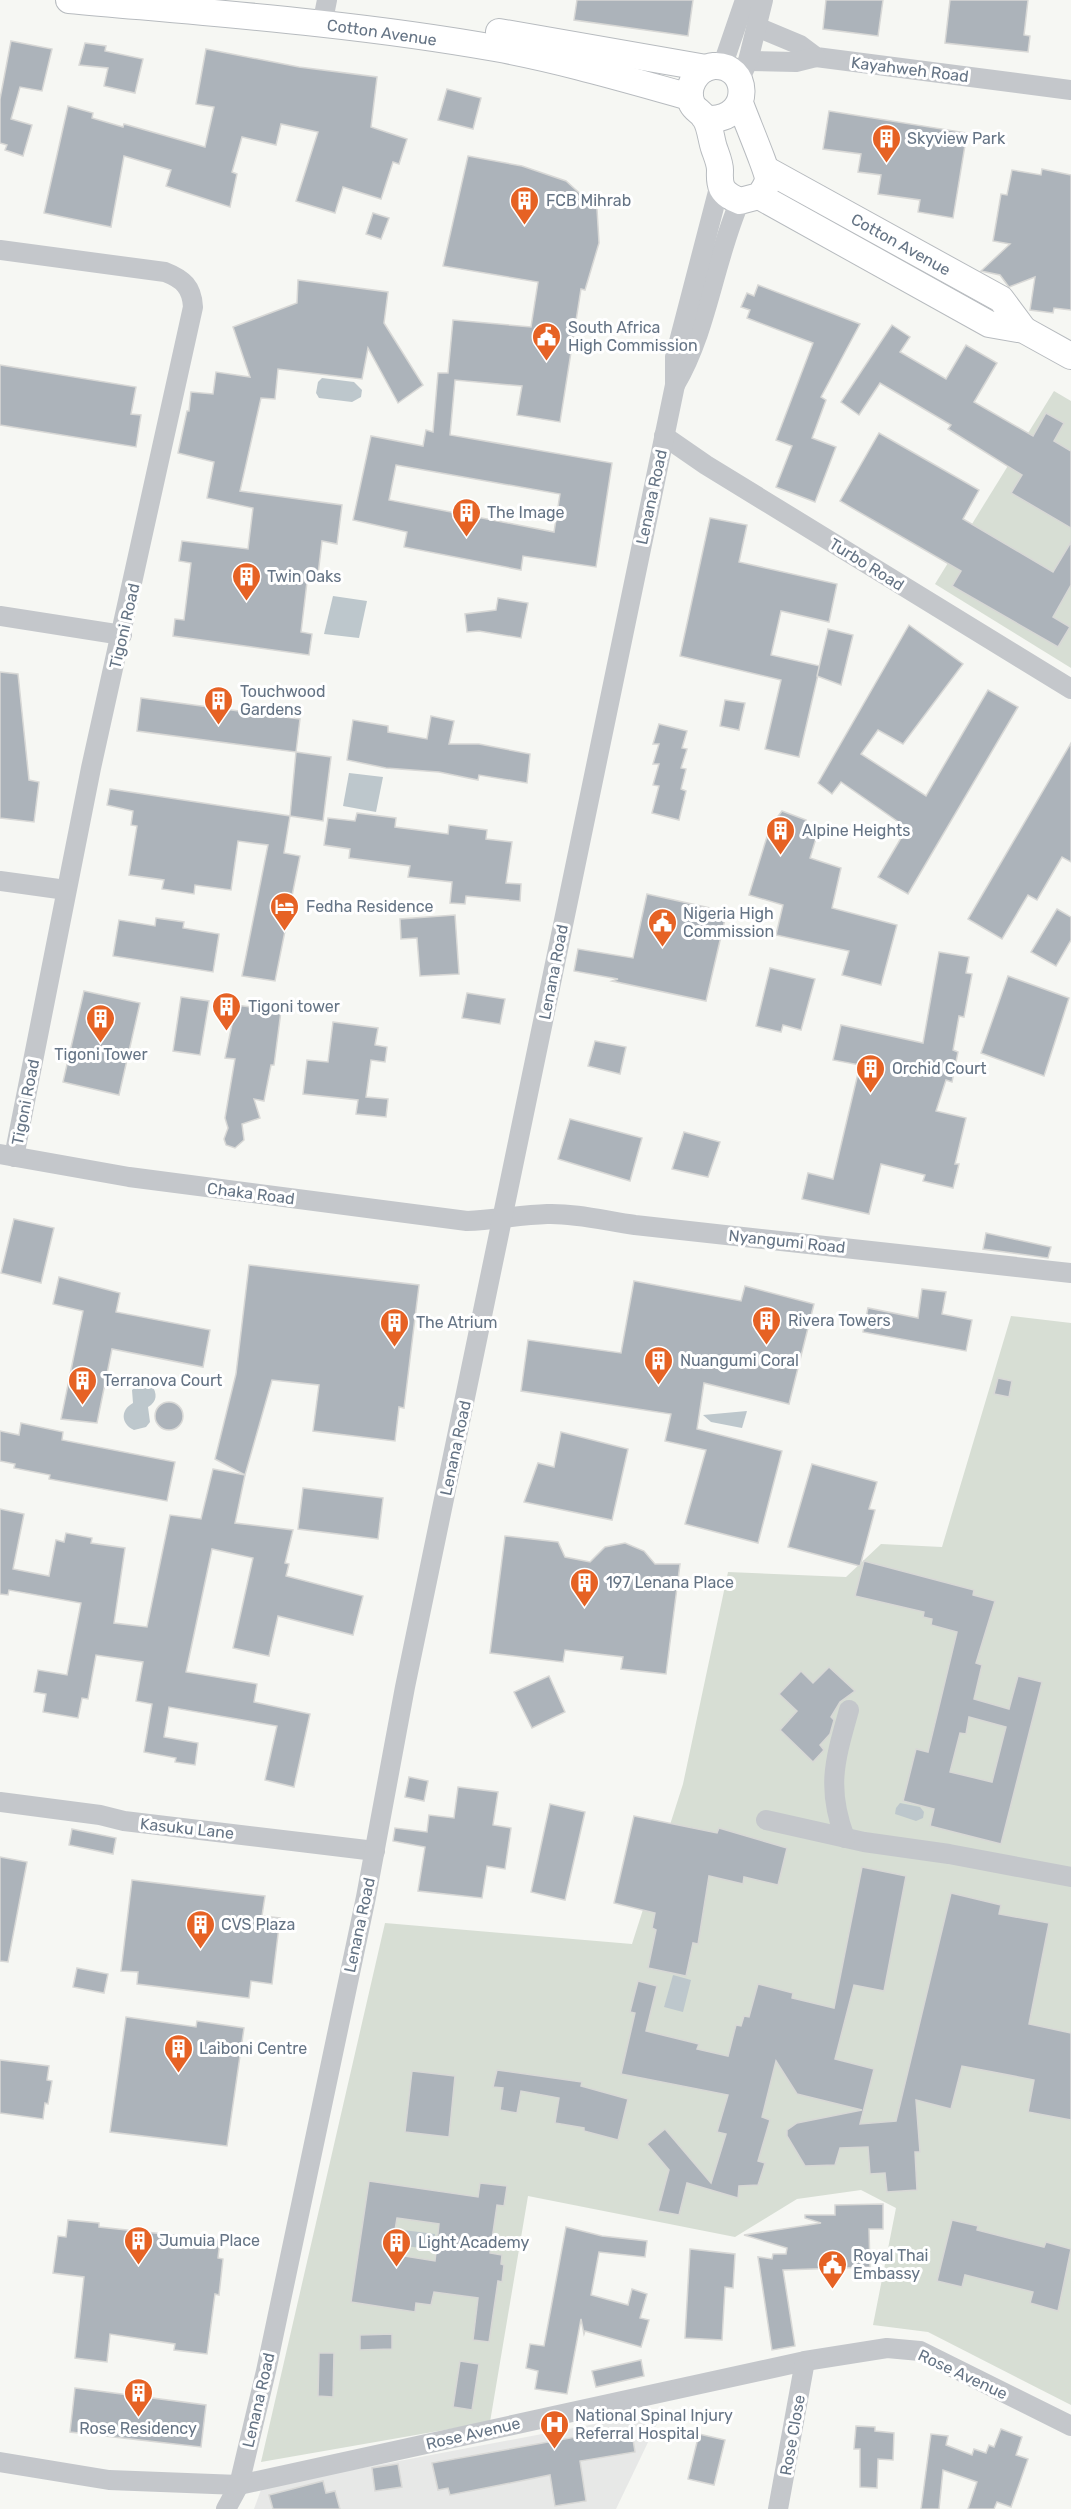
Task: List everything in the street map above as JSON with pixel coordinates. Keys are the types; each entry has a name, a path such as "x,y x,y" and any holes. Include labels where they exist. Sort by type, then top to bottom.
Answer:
{"main road":[{"name":"Cotton Avenue","path":"69,0 323,24 493,48 601,72 702,111"},
{"name":"Cotton Avenue","path":"233,0 326,5 500,32 731,76"},
{"path":"702,111 729,115 731,76"},
{"path":"731,76 693,80 720,176 728,195 749,198"},
{"path":"731,76 763,163"},
{"path":"720,176 727,159 737,153 748,152 763,163"},
{"name":"Cotton Avenue","path":"763,163 863,223 1001,299 1024,330"},
{"name":"Lenana Road","path":"749,198 768,180 763,163"},
{"name":"Cotton Avenue","path":"749,198 989,324 1024,330 1071,356"}],"street":[{"path":"731,76 745,0"},
{"path":"731,76 756,27 763,0"},
{"name":"Kayahweh Road","path":"756,27 800,45 816,57 1071,90"},
{"path":"731,76 816,57"},
{"name":"Lenana Road","path":"226,2509 239,2485 273,2338 375,1851 405,1687 675,385 675,357 720,176"},
{"name":"Lenana Road","path":"675,385 689,360 721,250 749,198"},
{"name":"Tigoni Road","path":"0,250 165,272 178,277 192,295 190,323 7,1156"},
{"name":"Turbo Road","path":"664,436 706,465 1071,689"},
{"path":"0,616 122,635"},
{"path":"0,881 66,890"},
{"name":"Chaka Road","path":"7,1156 129,1178 221,1190 467,1221 503,1220"},
{"name":"Nyangumi Road","path":"503,1220 548,1214 585,1217 635,1225 1071,1273"},
{"path":"845,1838 836,1813 832,1784 849,1710"},
{"name":"Kasuku Lane","path":"0,1802 100,1815 124,1821 375,1851"},
{"path":"766,1820 845,1838 949,1854 1071,1877"},
{"name":"Rose Avenue","path":"0,2462 110,2480 239,2485 805,2361 887,2348 920,2351 1071,2426"},
{"name":"Rose Close","path":"778,2509 805,2361"}],"shaded area":[{"path":"322,378 354,382 362,390 361,397 352,402 319,398 316,393 318,382"},
{"path":"1054,391 1071,401 1071,668 935,584"},
{"path":"333,596 367,601 359,638 324,634"},
{"path":"349,773 383,777 376,812 343,806"},
{"path":"1011,1316 1071,1323 1071,2405 928,2332 873,2325 896,2208 861,2190 797,2199 735,2237 528,2196 490,2422 261,2462 385,1923 632,1944 683,1784 728,1572 846,1577 881,1544 942,1547"},
{"path":"140,1383 151,1385 156,1397 148,1407 150,1422 146,1427 134,1430 125,1421 124,1413 133,1403 132,1390"},
{"path":"747,1411 742,1428 711,1422 703,1415"},
{"path":"900,1803 920,1807 924,1812 923,1818 916,1821 895,1814"},
{"path":"673,1975 691,1980 683,2012 664,2007"},
{"path":"403,2230 435,2234 433,2250 400,2245"},
{"name":"National Spinal Injury Referral Hospital","path":"663,2411 616,2509 254,2509 262,2487"}],"building":[{"path":"577,0 693,0 688,36 574,20"},
{"path":"826,0 883,0 878,36 823,29"},
{"path":"950,0 1028,0 1024,35 1030,36 1028,52 945,43"},
{"path":"11,41 52,49 42,91 20,87 11,119 32,125 23,156 5,150 7,145 0,143 0,99"},
{"path":"85,43 106,46 105,51 143,59 135,93 104,86 108,68 79,65"},
{"path":"206,49 299,67 377,77 371,127 407,139 399,164 393,162 381,199 343,187 335,213 296,201 318,132 281,124 276,145 242,137 232,172 237,174 230,207 166,186 171,170 124,156 111,227 44,213 68,106 93,113 92,118 123,127 124,124 205,147 214,107 196,104"},
{"path":"447,89 481,98 473,129 438,120"},
{"path":"829,111 967,133 953,218 918,212 920,200 878,194 881,175 858,172 861,154 823,149"},
{"path":"468,156 522,166 566,181 597,209 599,243 585,290 581,289 560,422 517,415 522,386 455,380 450,435 612,463 596,567 523,556 521,570 404,547 407,532 353,520 371,436 423,446 426,430 433,432 438,373 448,373 453,320 531,327 538,282 443,266","holes":["396,465 560,494 554,532 389,500"]},
{"path":"1042,169 1071,175 1071,310 1054,308 1053,313 1030,310 1035,277 1009,287 1000,275 981,271 1010,244 993,241 1001,194 1007,195 1012,170 1041,175"},
{"path":"373,213 389,218 381,239 366,234"},
{"path":"298,280 388,292 384,323 423,385 398,403 368,348 362,379 278,369 275,399 261,398 240,491 342,505 337,544 322,541 317,583 307,582 301,632 312,634 309,655 173,636 175,619 184,620 191,563 179,561 182,541 248,549 253,508 207,498 214,462 178,453 187,411 189,411 191,392 213,394 216,372 250,377 233,327 297,303"},
{"path":"758,285 860,324 821,397 826,400 812,438 836,447 815,502 776,487 792,446 776,440 813,343 747,318 750,310 741,307 747,293 754,296"},
{"path":"892,325 910,337 900,352 946,379 966,345 997,363 974,402 1033,436 1046,413 1064,423 1054,441 1071,451 1071,528 1011,493 1022,475 948,429 951,425 880,383 859,415 841,402"},
{"path":"0,365 136,387 131,414 141,415 136,447 0,425"},
{"path":"879,433 979,490 963,519 1053,572 1071,542 1071,585 1053,617 1070,627 1058,647 952,586 961,571 840,501"},
{"path":"710,518 747,525 739,562 837,584 829,622 781,611 771,655 820,666 799,757 765,749 781,680 680,656"},
{"path":"498,598 528,603 521,638 479,631 467,632 465,614 496,610"},
{"path":"909,625 963,664 903,744 878,730 861,754 926,796 988,690 1018,707 908,894 878,877 907,828 841,782 832,794 818,783"},
{"path":"828,629 853,635 841,685 817,676"},
{"path":"0,672 18,674 29,780 39,782 34,822 0,818"},
{"name":"Touchwood Gardens","path":"141,698 300,719 296,752 137,731"},
{"path":"725,700 745,703 739,730 720,726"},
{"path":"431,716 454,721 449,744 479,744 530,754 527,783 479,775 478,780 439,772 386,768 347,760 353,720 388,726 388,732 427,739"},
{"path":"659,724 687,731 682,748 687,749 681,768 686,769 681,789 686,791 679,820 652,813 659,786 653,785 659,764 653,764 659,744 653,744"},
{"path":"1071,743 1071,862 1062,857 1037,900 1028,895 1002,939 968,919"},
{"name":"Touchwood Gardens","path":"296,752 331,757 323,821 290,816"},
{"path":"110,789 290,816 284,853 300,856 275,981 242,976 268,845 238,841 231,890 195,885 194,894 162,889 164,880 129,875 137,826 131,825 133,811 107,805"},
{"path":"782,811 806,820 805,824 811,825 809,832 817,835 810,858 841,868 832,908 897,925 881,985 842,975 849,951 776,935 783,905 749,895 770,827"},
{"path":"357,813 396,818 395,827 448,834 449,825 487,830 486,839 512,842 506,883 521,884 520,901 466,896 465,904 450,903 452,882 408,877 410,866 349,858 350,849 324,845 328,818 355,821"},
{"path":"647,894 710,908 725,919 706,1001 612,981 618,979 574,971 578,949 633,958"},
{"path":"1057,909 1071,917 1071,940 1056,966 1031,952"},
{"path":"455,915 459,974 420,976 417,938 401,939 400,919"},
{"path":"156,918 184,922 183,928 219,934 213,972 113,956 119,920 155,926"},
{"path":"939,952 969,957 966,973 972,974 964,1017 959,1016 953,1050 958,1052 952,1082 946,1080 936,1111 966,1118 955,1164 959,1164 953,1188 923,1181 925,1175 881,1164 869,1214 802,1199 808,1173 833,1179 860,1065 833,1060 841,1025 923,1043"},
{"path":"770,968 815,979 801,1030 783,1025 781,1032 756,1026"},
{"path":"1008,976 1069,998 1044,1076 981,1053"},
{"name":"Tigoni Tower","path":"84,991 140,1003 119,1095 63,1082"},
{"path":"467,993 505,999 500,1024 462,1018"},
{"path":"181,997 209,1001 200,1055 173,1051"},
{"path":"236,1005 281,1011 274,1065 271,1065 264,1101 254,1099 260,1118 242,1124 244,1140 235,1148 226,1145 224,1139 228,1128 225,1118 235,1059 225,1058"},
{"path":"333,1022 378,1028 375,1045 387,1047 385,1062 371,1060 366,1097 388,1099 386,1117 356,1114 358,1100 303,1094 307,1060 328,1062"},
{"path":"595,1041 626,1047 620,1074 588,1066"},
{"path":"570,1119 642,1138 630,1181 558,1159"},
{"path":"684,1132 720,1142 708,1177 672,1169"},
{"path":"14,1219 54,1228 41,1283 1,1273"},
{"path":"986,1233 1051,1247 1048,1258 983,1249"},
{"path":"249,1265 419,1285 404,1408 399,1407 395,1441 313,1431 319,1385 272,1380 245,1475 215,1459 236,1374"},
{"path":"59,1277 120,1293 116,1312 210,1330 203,1367 112,1349 97,1423 61,1419 83,1311 53,1304"},
{"path":"634,1281 741,1301 745,1286 814,1304 789,1404 704,1383 697,1429 782,1451 758,1543 685,1524 706,1450 665,1441 671,1414 521,1391 528,1340 621,1353"},
{"path":"922,1289 946,1292 942,1314 972,1320 966,1351 863,1332 868,1308 918,1318"},
{"path":"998,1378 1012,1381 1009,1397 994,1394"},
{"path":"169,1402 179,1406 183,1416 179,1426 169,1430 159,1426 155,1416 159,1406"},
{"path":"21,1423 63,1432 62,1440 175,1462 167,1501 49,1479 50,1475 14,1468 15,1464 0,1461 0,1431 19,1435"},
{"path":"561,1432 628,1449 612,1520 524,1502 538,1463 554,1467"},
{"path":"812,1464 877,1482 869,1509 875,1510 860,1566 788,1547"},
{"path":"213,1469 245,1475 235,1523 293,1530 285,1563 289,1564 286,1576 363,1596 353,1635 278,1616 269,1656 233,1648 253,1558 212,1549 186,1672 257,1684 254,1702 310,1714 294,1787 265,1780 277,1726 169,1707 164,1737 198,1743 195,1765 175,1762 176,1758 144,1752 152,1704 136,1701 143,1662 96,1655 88,1699 82,1698 78,1718 43,1712 46,1694 34,1692 38,1670 67,1675 81,1603 9,1590 8,1595 0,1594 0,1509 24,1514 13,1569 49,1576 56,1540 64,1542 66,1533 92,1538 91,1543 125,1548 114,1623 147,1627 170,1515 201,1519"},
{"path":"303,1488 383,1498 378,1539 298,1529"},
{"name":"197 Lenana Place","path":"505,1536 558,1542 565,1557 590,1562 605,1547 625,1543 644,1551 655,1564 680,1564 666,1674 621,1669 623,1657 565,1650 563,1662 490,1653"},
{"path":"864,1561 974,1590 973,1595 995,1601 976,1663 982,1665 974,1699 1009,1709 1018,1676 1042,1682 1001,1844 930,1826 934,1809 903,1801 916,1749 928,1752 957,1632 931,1625 932,1619 923,1617 924,1612 855,1596","holes":["969,1717 1006,1727 992,1782 950,1772 960,1733 966,1734"]},
{"path":"829,1667 855,1691 840,1702 831,1717 834,1720 830,1734 820,1745 824,1750 813,1762 780,1730 797,1711 779,1694 801,1671 813,1683"},
{"path":"549,1676 565,1712 532,1728 514,1692"},
{"path":"409,1777 428,1781 424,1801 405,1797"},
{"path":"458,1787 498,1792 493,1825 511,1828 505,1869 487,1866 482,1898 418,1891 425,1847 393,1841 395,1828 427,1832 429,1815 454,1818"},
{"path":"550,1804 585,1812 565,1900 531,1892"},
{"path":"634,1816 717,1833 719,1828 787,1848 778,1885 744,1877 743,1884 709,1876 698,1944 693,1943 686,1976 648,1968 656,1930 652,1928 655,1913 614,1903"},
{"path":"72,1829 116,1838 113,1854 69,1845"},
{"path":"0,1857 27,1862 8,1962 0,1961"},
{"path":"862,1867 906,1876 884,1991 854,1985 835,2059 874,2069 860,2124 896,2121 951,1893 1001,1905 999,1914 1049,1923 1029,2024 1071,2033 1071,2120 1028,2112 1034,2080 962,2066 951,2109 916,2100 920,2152 915,2152 917,2190 887,2192 885,2173 870,2174 868,2147 840,2148 835,2165 805,2166 787,2136 787,2130 797,2123 862,2110 797,2094 776,2061 762,2117 770,2120 758,2161 765,2163 758,2185 739,2186 738,2198 687,2183 679,2215 658,2211 669,2170 647,2144 665,2129 711,2183 726,2134 717,2132 728,2095 621,2074 635,2013 630,2012 638,1981 657,1986 646,2031 699,2044 697,2049 728,2056 736,2025 741,2026 744,2016 749,2017 758,1984 793,1993 792,1998 834,2008"},
{"name":"CVS Plaza","path":"132,1880 265,1896 262,1916 280,1918 272,1984 251,1981 249,1998 137,1984 138,1972 121,1971"},
{"path":"77,1968 108,1974 104,1993 73,1987"},
{"name":"Laiboni Centre","path":"126,2017 196,2027 197,2021 244,2028 227,2146 110,2132"},
{"path":"0,2060 49,2066 47,2080 52,2081 43,2119 0,2113"},
{"path":"497,2070 582,2082 581,2086 628,2099 618,2140 584,2131 584,2128 555,2123 559,2098 521,2091 517,2113 500,2110 503,2088 493,2087"},
{"path":"412,2071 455,2076 449,2137 405,2132"},
{"path":"369,2181 478,2197 480,2183 507,2186 504,2206 497,2205 490,2253 502,2255 501,2264 504,2265 502,2282 498,2281 489,2342 473,2340 478,2298 434,2292 431,2305 416,2303 415,2312 351,2302","holes":["397,2218 439,2224 435,2261 391,2254"]},
{"path":"883,2204 883,2229 869,2229 870,2267 783,2270 795,2346 772,2350 758,2257 772,2259 773,2254 786,2254 787,2248 744,2235 821,2223 805,2218 805,2215 835,2215 835,2205"},
{"path":"68,2220 99,2223 99,2227 220,2240 218,2258 223,2259 219,2295 215,2294 207,2354 174,2350 175,2344 110,2334 107,2362 75,2358 84,2277 53,2273 58,2236 66,2237"},
{"path":"952,2220 978,2226 977,2230 1044,2247 1046,2242 1071,2249 1058,2311 1030,2303 1033,2292 965,2275 962,2287 937,2281"},
{"path":"566,2227 602,2236 647,2241 645,2257 599,2252 591,2295 628,2305 632,2289 647,2294 640,2318 649,2320 641,2347 585,2331 584,2334 581,2319 567,2394 535,2389 538,2371 526,2368 530,2344 544,2346"},
{"path":"690,2249 735,2254 733,2288 725,2287 722,2340 685,2338"},
{"path":"392,2334 392,2349 360,2350 360,2335"},
{"path":"319,2353 334,2353 333,2397 318,2396"},
{"path":"641,2360 644,2376 596,2387 592,2371"},
{"path":"460,2361 479,2364 472,2410 453,2407"},
{"name":"Rose Residency","path":"75,2388 206,2405 201,2447 70,2432"},
{"path":"856,2426 875,2427 875,2431 894,2433 893,2460 878,2459 877,2488 860,2487 860,2449 854,2449"},
{"path":"631,2427 635,2452 580,2461 586,2501 555,2506 550,2475 450,2495 448,2488 438,2490 432,2463"},
{"path":"1001,2429 1022,2437 1016,2455 1028,2459 1011,2507 997,2502 994,2509 968,2509 977,2482 943,2470 939,2509 921,2509 931,2434 948,2436 946,2445 972,2455 974,2449 986,2453 989,2445 994,2447"},
{"path":"699,2434 725,2440 714,2485 688,2479"},
{"path":"398,2464 402,2487 375,2491 372,2468"},
{"path":"323,2481 326,2493 335,2491 340,2509 273,2509 269,2495"}],"place":[{"name":"Skyview Park","path":"886,164"},
{"name":"FCB Mihrab","path":"525,226"},
{"name":"South Africa High Commission","path":"547,362"},
{"name":"The Image","path":"466,538"},
{"name":"Twin Oaks","path":"246,602"},
{"name":"Touchwood Gardens","path":"219,726"},
{"name":"Alpine Heights","path":"781,856"},
{"name":"Fedha Residence","path":"285,932"},
{"name":"Nigeria High Commission","path":"662,948"},
{"name":"Tigoni tower","path":"227,1032"},
{"name":"Tigoni Tower","path":"101,1044"},
{"name":"Orchid Court","path":"871,1094"},
{"name":"Rivera Towers","path":"767,1346"},
{"name":"The Atrium","path":"395,1348"},
{"name":"Nuangumi Coral","path":"659,1386"},
{"name":"Terranova Court","path":"82,1406"},
{"name":"197 Lenana Place","path":"585,1608"},
{"name":"CVS Plaza","path":"200,1950"},
{"name":"Laiboni Centre","path":"178,2074"},
{"name":"Jumuia Place","path":"138,2266"},
{"name":"Light Academy","path":"397,2268"},
{"name":"Royal Thai Embassy","path":"832,2290"},
{"name":"Rose Residency","path":"138,2418"},
{"name":"National Spinal Injury Referral Hospital","path":"554,2450"}]}
